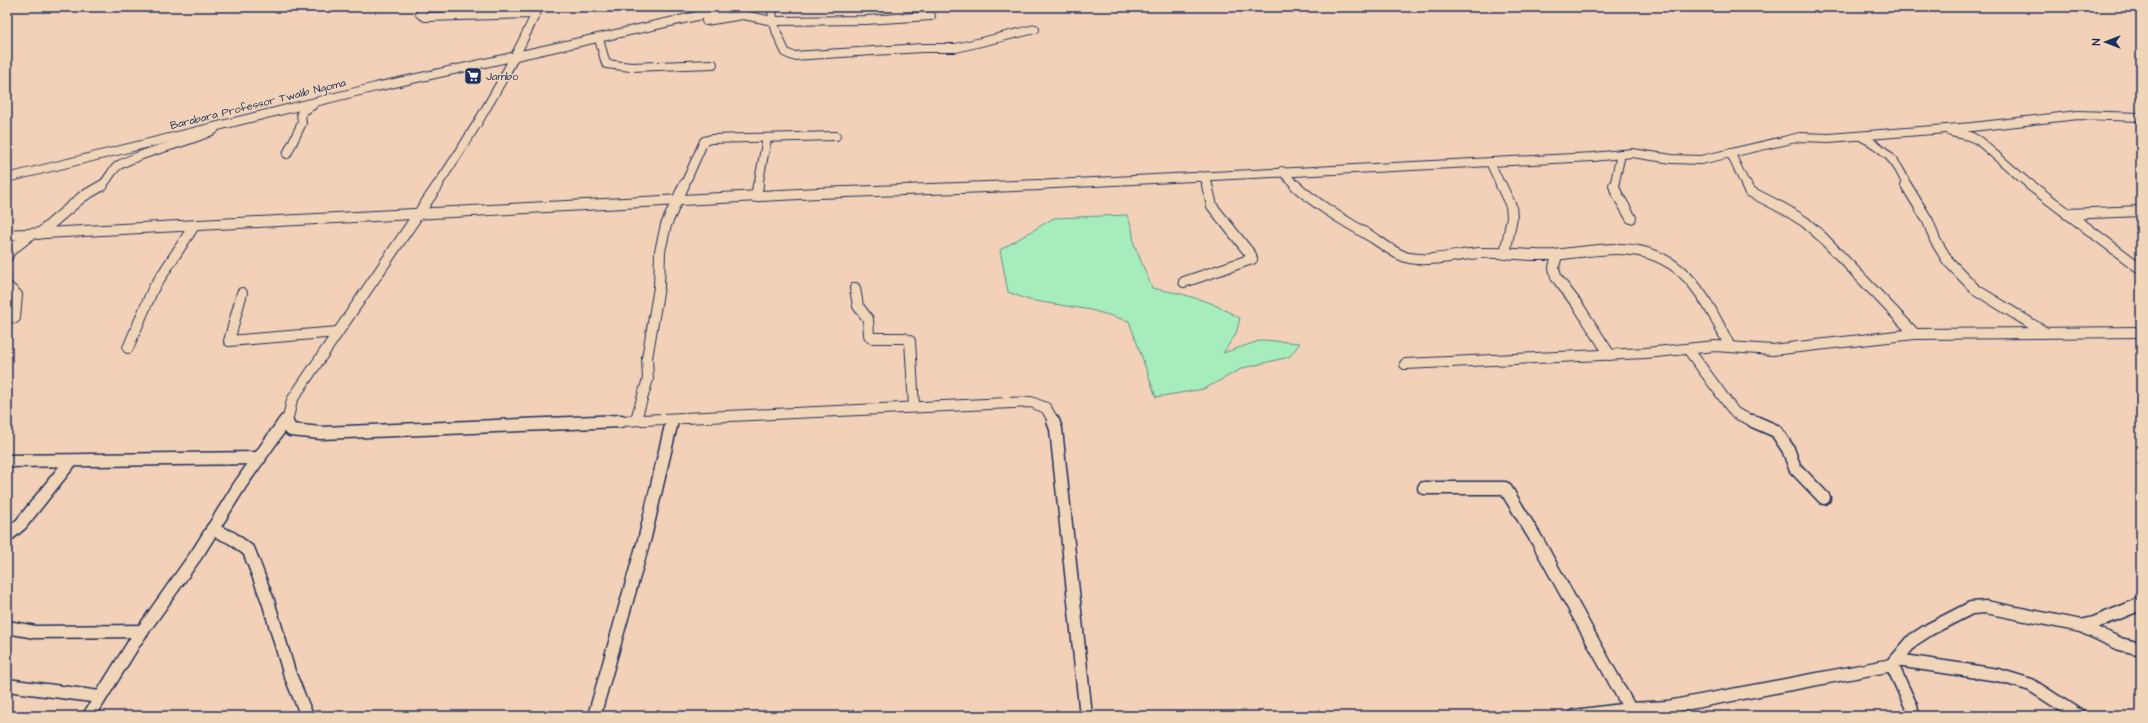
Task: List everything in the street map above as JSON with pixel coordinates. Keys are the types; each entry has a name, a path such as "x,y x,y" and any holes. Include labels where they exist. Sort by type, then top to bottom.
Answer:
{"street":[{"path":"425,7 420,14 425,17 479,17 537,10"},
{"path":"615,36 738,7"},
{"path":"772,7 773,21 786,53 793,56 915,48 956,48 1035,29"},
{"path":"89,716 240,484 286,420 292,400 463,148 516,57 537,10"},
{"path":"615,36 667,29 743,15 773,21 866,20 931,16"},
{"name":"Barabara Professor Twalib Ngoma","path":"7,178 326,99 615,36"},
{"path":"599,39 604,62 606,64 631,66 712,64"},
{"path":"287,154 302,123 301,113 312,105 326,99"},
{"path":"7,236 756,197 1084,183 1282,171 1593,157 1638,153 1689,161 1718,158 1795,137 1859,136 2078,116 2141,118"},
{"path":"7,257 10,251 35,235 80,198 106,183 115,166 140,155 196,140 222,124"},
{"path":"1975,138 2001,124"},
{"path":"1936,130 1975,138 2013,172 2141,269"},
{"path":"636,419 648,379 647,358 659,287 660,251 666,225 704,141 711,138 836,136"},
{"path":"1859,136 1878,145 1901,170 1908,189 1928,221 1935,240 1953,266 1975,289 2032,322 2046,333"},
{"path":"756,197 767,138"},
{"path":"1621,154 1614,184 1616,192 1631,218"},
{"path":"1731,154 1749,191 1799,218 1822,237 1872,286 1916,334"},
{"path":"1490,162 1511,206 1512,217 1506,254"},
{"path":"1282,171 1305,195 1326,211 1403,256 1426,258 1488,253 1557,255 1638,250 1660,256 1670,261 1686,275 1715,318 1730,347"},
{"path":"1184,282 1252,259 1251,255 1212,206 1207,182 1200,176"},
{"path":"2067,214 2141,211"},
{"path":"128,348 153,290 194,226"},
{"path":"1557,255 1554,267 1556,277 1579,307 1610,355"},
{"path":"7,286 16,290 18,296 15,318"},
{"path":"855,288 858,306 868,319 869,335 871,338 904,338 910,341 914,406"},
{"path":"242,293 228,339 229,341 338,332"},
{"path":"1405,364 1610,355 1730,347 1748,350 1772,350 1916,334 1998,332 2141,332"},
{"path":"1688,349 1735,413 1776,431 1788,449 1795,468 1824,498"},
{"path":"286,420 292,430 321,433 636,419 672,419 914,406 1030,402 1043,405 1051,414 1056,429 1065,503 1086,716"},
{"path":"594,716 646,537 672,419"},
{"path":"7,462 260,458"},
{"path":"7,536 21,524 71,461"},
{"path":"1424,488 1505,488 1549,561 1600,657 1630,709"},
{"path":"212,529 232,538 248,551 268,601 289,672 307,716"},
{"path":"2081,626 2136,606 2141,601"},
{"path":"1895,663 1913,640 1930,629 1971,608 2002,609 2081,626 2120,644 2141,649"},
{"path":"7,627 36,632 143,631"},
{"path":"1895,663 1911,706 1913,716"},
{"path":"1574,716 1630,709 1668,707 1895,663 1998,675 2031,685 2079,716"},
{"path":"7,685 100,697"}],"green space":[{"path":"1127,215 1132,228 1134,244 1152,288 1182,294 1211,303 1240,318 1236,334 1223,353 1262,340 1300,343 1289,357 1243,368 1204,389 1156,397 1129,321 1091,310 1029,300 1008,292 1000,250 1054,218"}],"place":[{"name":"Jambo","path":"473,76"}]}
